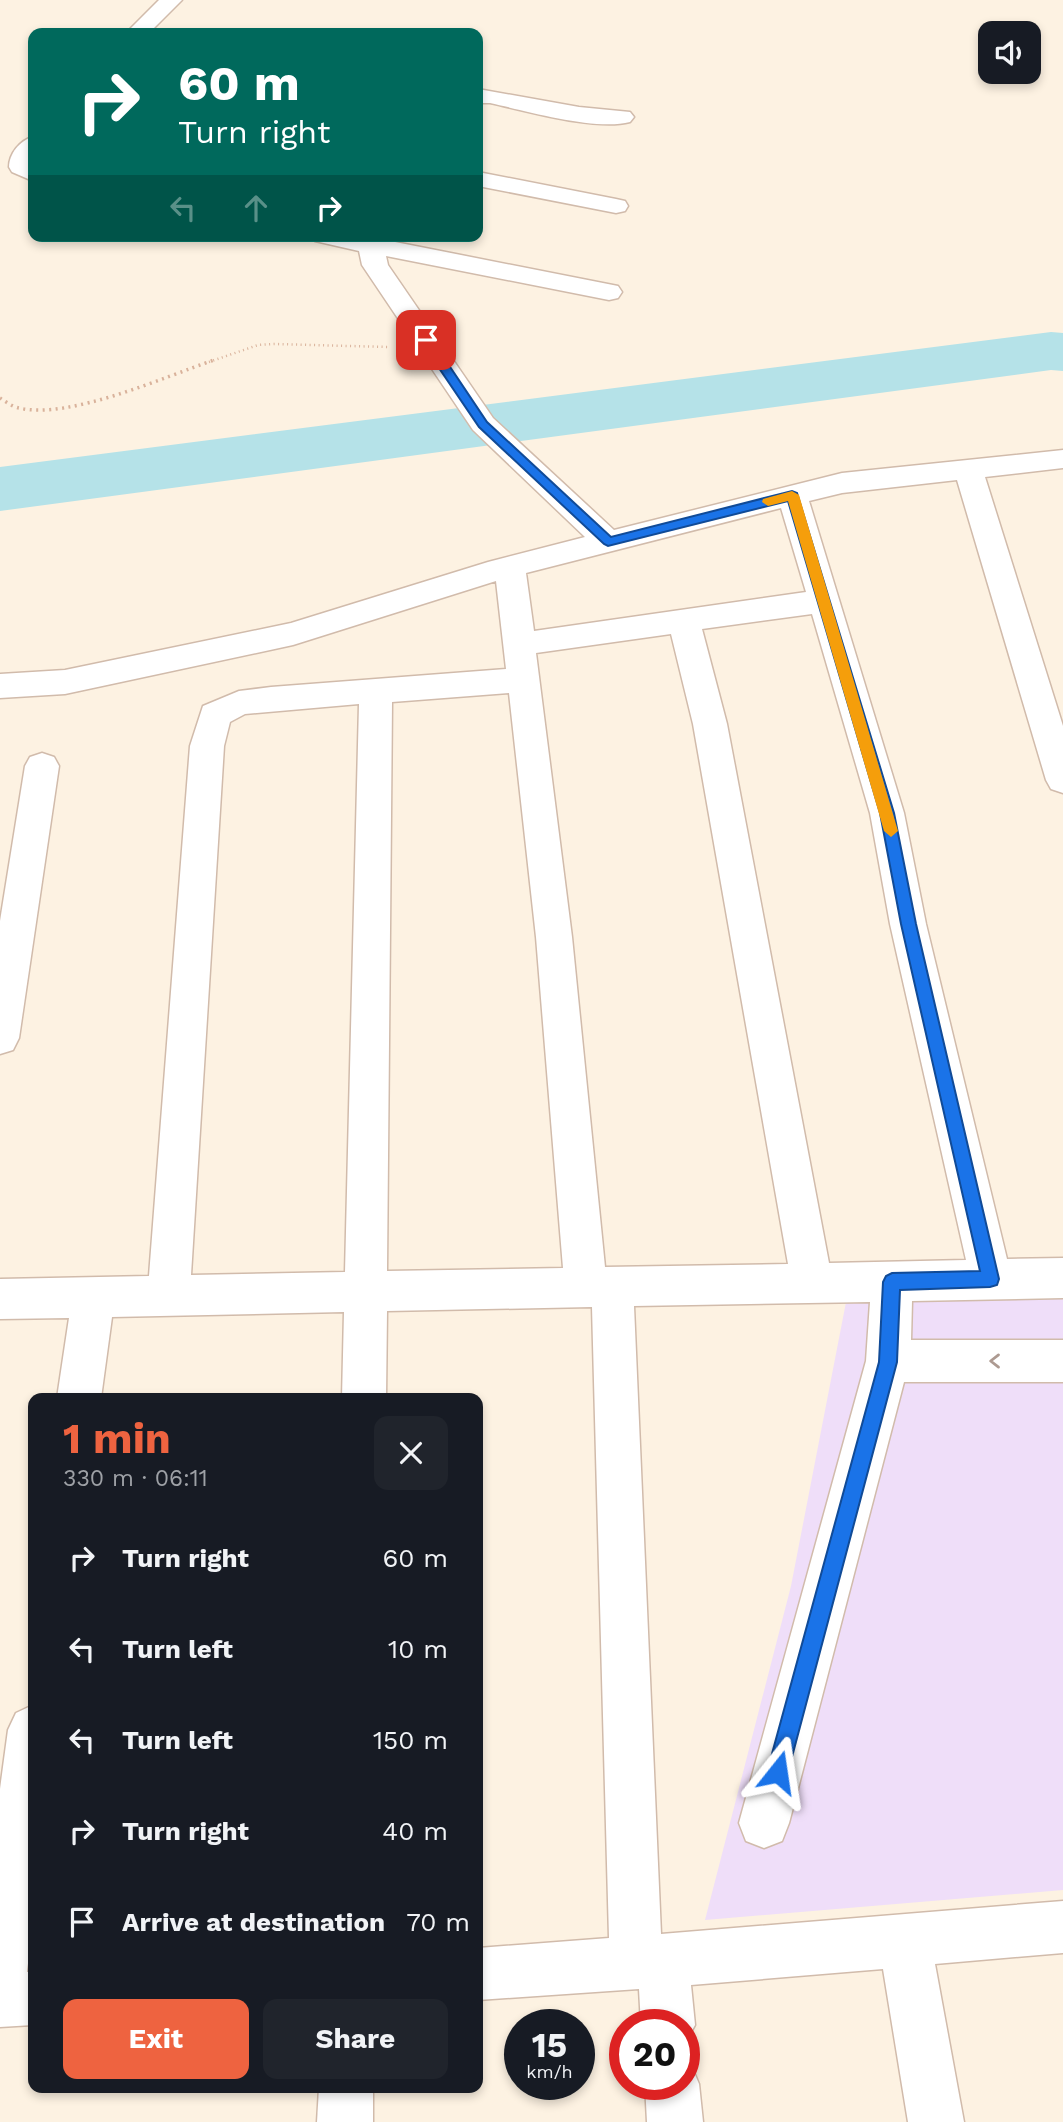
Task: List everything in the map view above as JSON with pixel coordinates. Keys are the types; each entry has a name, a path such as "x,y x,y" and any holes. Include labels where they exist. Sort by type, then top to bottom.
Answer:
{"street":[{"path":"142,28 171,0"},
{"path":"483,96 579,114 622,117"},
{"path":"28,150 21,159 21,167 28,171"},
{"path":"483,179 616,206"},
{"path":"373,242 375,265 483,424 608,541"},
{"path":"378,242 609,292"},
{"path":"0,686 65,682 293,634 510,566 842,483 1063,459"},
{"path":"968,469 1063,780"},
{"path":"792,495 887,813 911,937 990,1279"},
{"path":"510,566 599,1287 650,1961 664,2009"},
{"path":"520,644 823,601"},
{"path":"684,621 710,724 812,1283"},
{"path":"169,1296 209,728 215,715 239,703 524,680"},
{"path":"364,1393 376,691"},
{"path":"0,1038 42,766"},
{"path":"0,1299 1063,1278"},
{"path":"764,1823 888,1362 892,1282"},
{"path":"80,1393 93,1297"},
{"path":"888,1362 1063,1361"},
{"path":"0,1973 28,1767"},
{"path":"483,1974 1063,1927"},
{"path":"904,1940 936,2122"},
{"path":"0,2000 28,1998"},
{"path":"345,2122 346,2093"},
{"path":"673,2100 675,2122"}],"path":[{"path":"0,398 17,408 56,410 104,399 258,345 298,343 379,348 426,340"}],"shaded area":[{"path":"1063,1291 1063,1890 705,1920 791,1586 847,1297"}],"waterway":[{"path":"0,489 1051,351 1063,352"}],"slow traffic":[{"path":"768,502 792,495 891,831"}],"route":[{"path":"426,340 463,399 483,424 608,541 792,495 887,813 908,924 990,1279 892,1282 888,1362 778,1772"}]}
